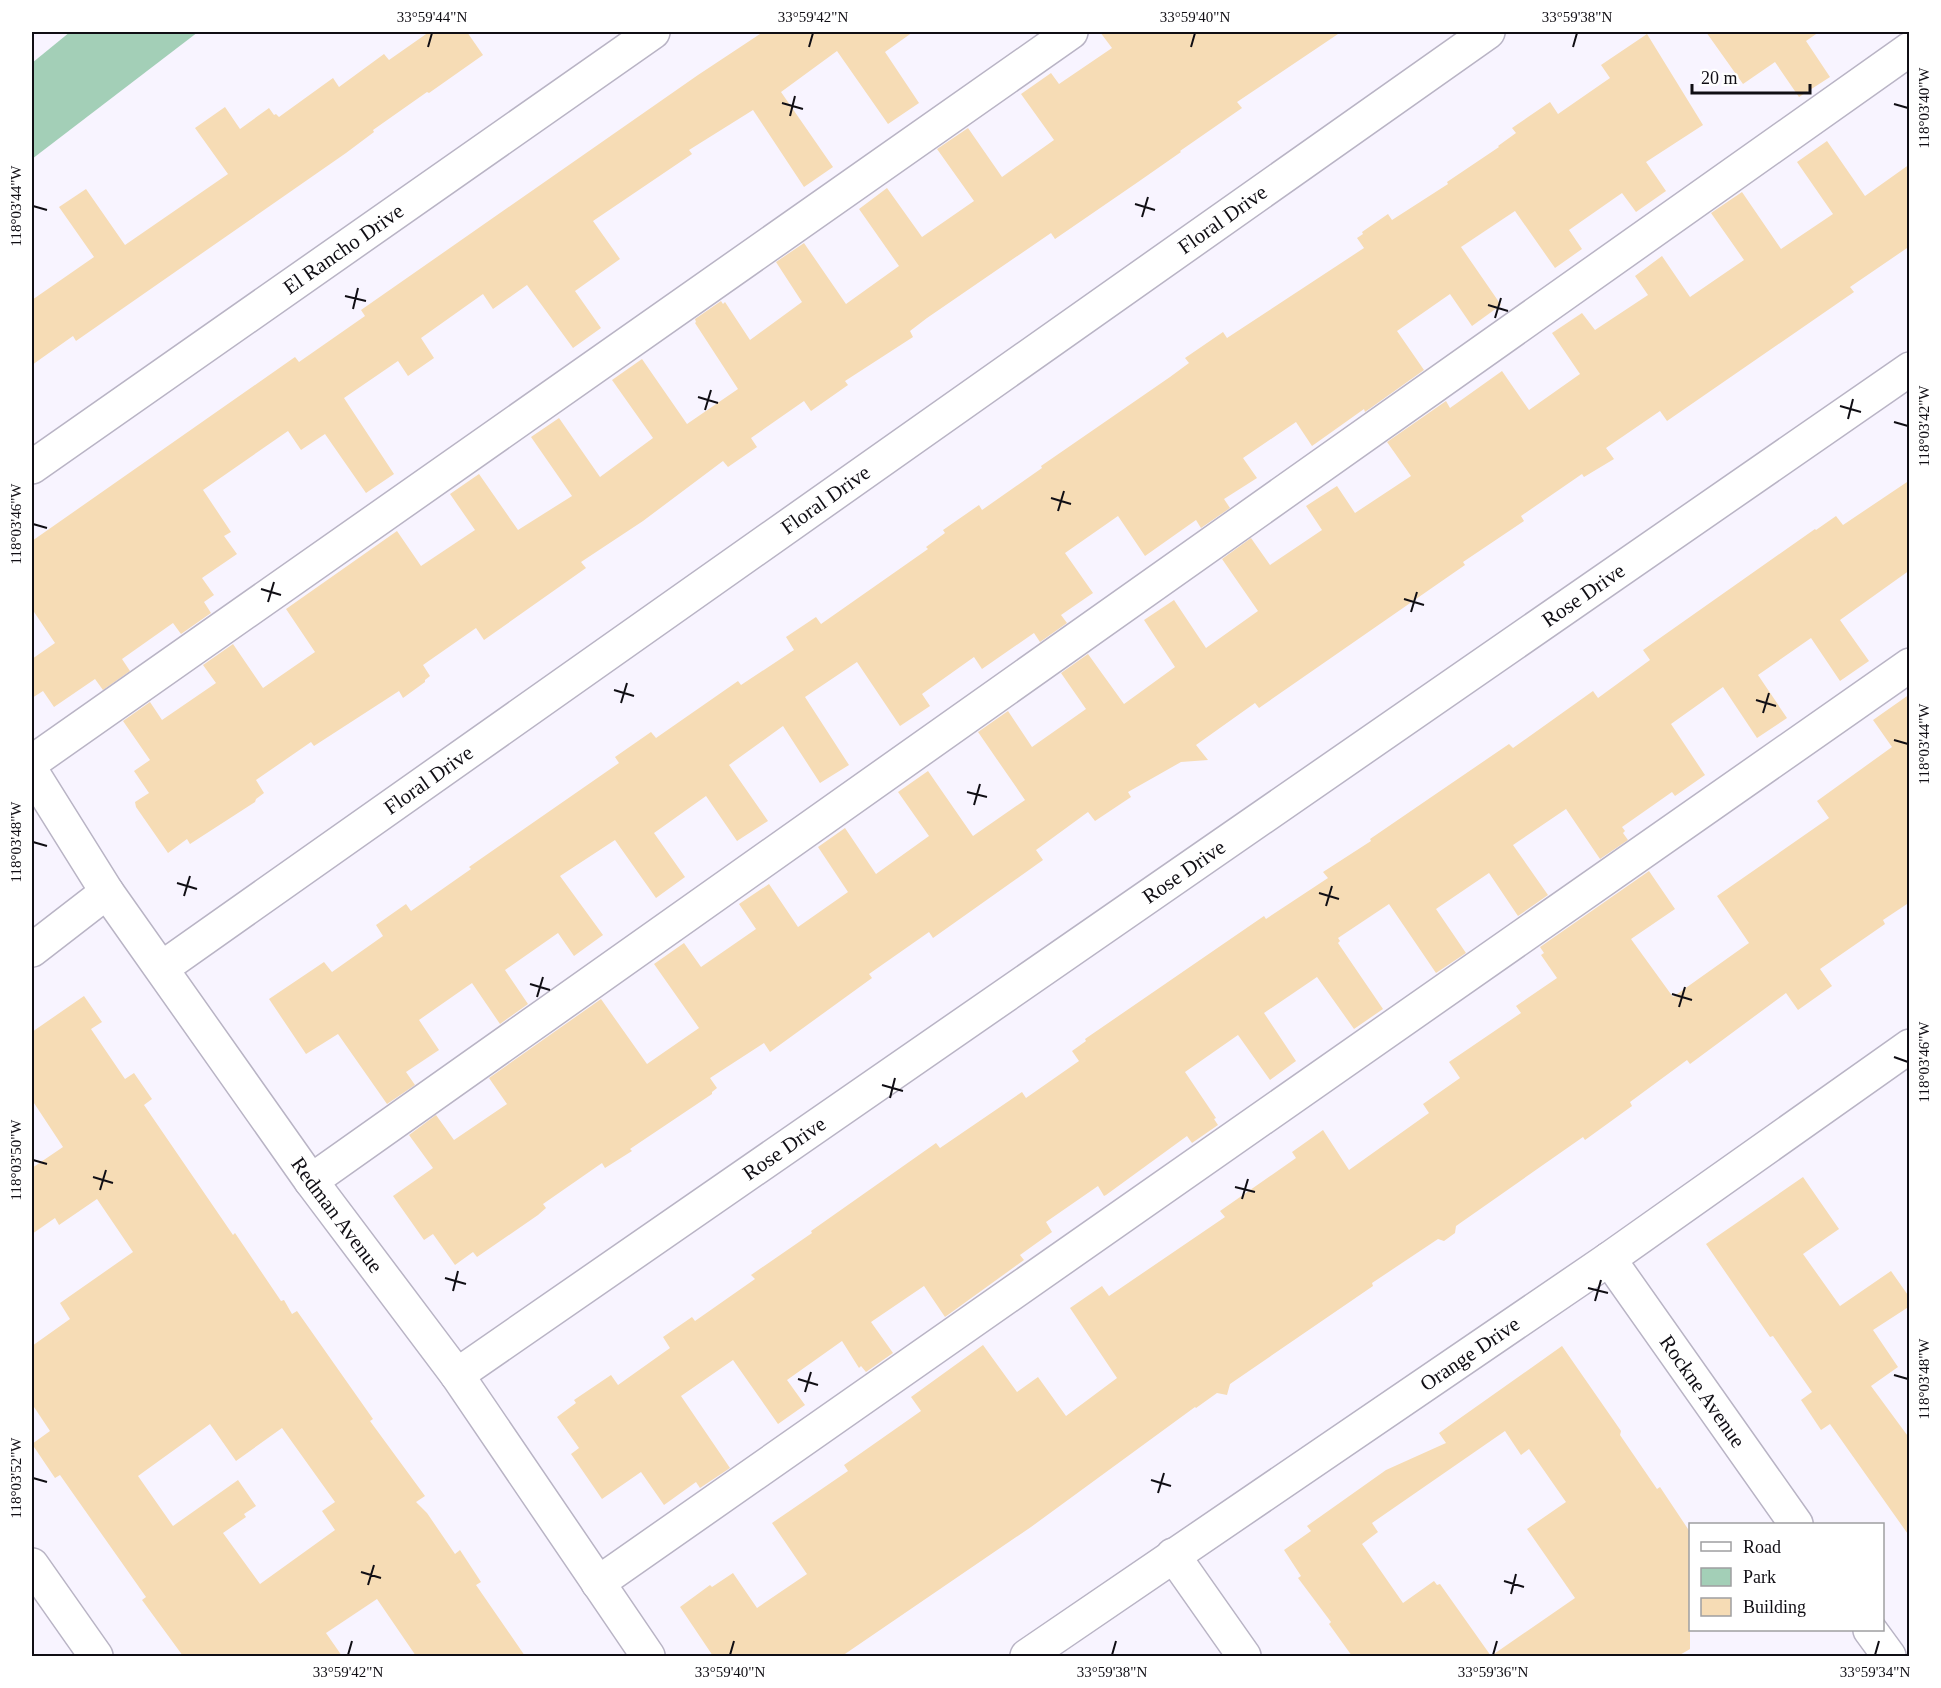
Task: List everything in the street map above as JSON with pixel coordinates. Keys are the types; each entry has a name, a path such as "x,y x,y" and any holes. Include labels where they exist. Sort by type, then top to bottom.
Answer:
{"street":[{"name":"El Rancho Drive","path":"32,467 653,32"},
{"path":"32,762 1071,32"},
{"name":"Floral Drive","path":"162,968 1488,32"},
{"path":"311,1181 1910,49"},
{"name":"Rose Drive","path":"457,1375 1910,369"},
{"path":"598,1583 1910,665"},
{"name":"Redman Avenue","path":"32,772 107,892 311,1181 457,1375 648,1656"},
{"path":"32,950 107,892"},
{"name":"Orange Drive","path":"1027,1656 1609,1259 1910,1046"},
{"name":"Rockne Avenue","path":"1609,1259 1795,1523"},
{"path":"1173,1555 1244,1656"},
{"path":"32,1565 96,1656"},
{"path":"1871,1631 1889,1656"}],"green space":[{"path":"70,32 198,32 32,159 32,63"}],"building":[{"path":"429,32 467,32 483,55 429,93 427,92 373,130 374,132 346,153 76,341 73,336 32,365 32,300 94,257 59,207 86,189 125,245 228,174 195,128 225,107 240,129 269,108 274,115 279,117 333,78 339,87 384,54 389,60"},
{"path":"763,32 913,32 885,52 919,103 888,124 837,51 781,92 833,167 804,187 753,110 689,150 692,154 593,221 620,259 575,291 601,328 573,348 527,285 493,309 483,294 421,338 434,358 408,376 398,361 344,398 394,474 366,493 325,434 301,450 288,431 203,490 231,532 224,536 237,554 202,578 214,595 204,602 211,613 181,634 173,623 122,659 130,671 103,690 95,679 54,707 43,691 32,698 32,659 55,643 32,609 32,541 295,357 299,362 365,316 361,310"},
{"path":"1100,32 1341,32 1237,102 1242,108 1138,182 1055,239 1051,233 927,318 910,331 913,337 845,381 848,385 811,411 804,401 751,438 757,447 728,467 723,461 643,521 581,562 586,568 484,640 476,628 423,665 430,676 403,698 399,691 314,746 311,742 256,780 264,793 255,802 190,844 187,839 168,853 136,807 135,802 149,793 134,771 150,760 123,721 150,702 162,720 216,683 203,665 233,644 263,688 315,652 286,609 397,531 421,566 475,530 450,494 479,474 518,530 572,496 531,437 559,418 600,477 653,438 612,380 642,359 687,424 738,389 695,323 695,319 721,301 723,304 725,302 750,340 802,302 776,262 804,243 846,304 899,266 859,209 887,188 922,237 974,201 937,149 968,128 1002,177 1054,140 1021,94 1051,73 1059,84 1112,48"},
{"path":"1706,32 1819,32 1806,41 1830,77 1799,97 1775,62 1743,84"},
{"path":"1647,34 1703,125 1646,162 1666,191 1636,212 1622,193 1569,230 1582,249 1555,268 1515,211 1461,247 1501,305 1472,326 1450,294 1397,331 1424,370 1312,446 1296,422 1243,458 1257,478 1224,499 1230,508 1201,528 1196,520 1145,556 1118,516 1065,553 1093,593 1061,615 1067,623 1040,642 1034,633 982,669 974,657 922,694 930,706 900,726 857,662 805,697 849,765 820,783 783,726 729,765 768,821 737,841 706,796 654,833 685,877 656,898 615,840 560,876 603,935 574,956 558,933 505,970 528,1004 500,1024 472,983 419,1020 439,1050 406,1072 415,1085 387,1104 338,1034 306,1054 269,999 324,962 332,972 383,936 376,925 406,904 411,911 471,869 469,867 619,763 615,757 651,732 656,738 738,681 741,685 794,650 786,637 816,617 821,624 928,549 926,547 945,533 943,530 979,505 982,510 1042,468 1041,466 1170,377 1189,363 1185,358 1223,332 1227,338 1364,248 1357,238 1363,234 1362,232 1388,214 1392,220 1448,184 1447,182 1516,133 1512,128 1550,102 1558,114 1610,78 1601,65"},
{"path":"1827,141 1865,196 1910,164 1910,246 1850,287 1854,292 1667,421 1660,411 1606,448 1614,459 1584,477 1582,474 1521,516 1524,521 1463,562 1465,565 1259,708 1255,703 1196,745 1208,760 1181,762 1128,792 1131,797 1095,821 1088,812 1036,850 1043,860 933,938 929,932 869,974 872,978 770,1052 764,1043 710,1078 717,1088 712,1094 605,1168 602,1163 543,1204 546,1208 538,1215 477,1257 473,1252 455,1265 433,1234 424,1240 393,1196 433,1168 409,1135 436,1115 454,1140 507,1104 489,1078 601,999 647,1064 699,1028 654,964 684,943 701,967 756,929 739,904 769,884 798,927 848,892 818,847 845,828 876,874 929,836 898,792 928,771 973,836 1025,800 978,732 1008,711 1032,747 1086,709 1061,673 1088,654 1124,704 1175,667 1144,620 1174,600 1206,648 1258,611 1222,559 1251,538 1270,565 1322,530 1306,506 1337,486 1355,513 1411,476 1387,442 1446,401 1450,408 1502,371 1529,410 1580,374 1552,333 1582,313 1595,330 1648,295 1635,276 1662,256 1690,297 1744,260 1711,213 1742,192 1781,249 1833,214 1797,162"},
{"path":"1910,480 1910,570 1840,620 1869,661 1840,681 1811,638 1758,675 1787,718 1757,738 1723,687 1671,724 1705,775 1675,796 1672,792 1622,827 1628,840 1600,859 1566,809 1513,845 1548,895 1518,916 1489,873 1436,909 1466,953 1436,973 1389,904 1338,938 1340,941 1338,943 1383,1009 1354,1029 1317,977 1264,1013 1296,1061 1270,1080 1238,1035 1185,1072 1216,1118 1214,1119 1218,1125 1192,1143 1187,1136 1106,1195 1104,1196 1098,1186 1046,1222 1052,1232 1020,1255 1024,1260 945,1317 924,1286 871,1322 893,1353 866,1372 861,1366 859,1368 842,1341 787,1380 805,1405 778,1424 733,1360 681,1396 730,1468 700,1488 696,1482 664,1505 641,1472 602,1499 571,1454 579,1448 557,1417 576,1403 574,1400 611,1375 618,1385 670,1348 663,1337 692,1317 695,1321 755,1279 751,1275 936,1143 940,1148 1022,1092 1026,1098 1079,1061 1072,1051 1086,1041 1085,1039 1264,916 1266,919 1328,878 1323,872 1371,841 1370,839 1509,744 1513,748 1593,691 1598,698 1650,660 1643,650 1815,529 1836,516 1843,525"},
{"path":"1910,694 1910,902 1883,920 1885,924 1820,969 1832,986 1798,1010 1786,993 1690,1064 1687,1060 1630,1102 1632,1106 1585,1140 1583,1137 1456,1226 1455,1233 1444,1241 1438,1239 1372,1283 1373,1286 1230,1384 1227,1395 1217,1393 1195,1407 1031,1527 842,1656 713,1656 680,1607 710,1585 712,1587 733,1573 757,1608 807,1574 772,1523 848,1471 844,1465 921,1411 911,1397 983,1345 1017,1392 1038,1377 1066,1416 1117,1378 1070,1308 1102,1286 1109,1296 1225,1217 1220,1211 1296,1158 1292,1152 1323,1130 1349,1170 1429,1113 1423,1104 1460,1078 1449,1062 1521,1013 1516,1006 1557,978 1541,955 1544,953 1540,947 1649,871 1675,909 1631,939 1673,997 1749,943 1717,896 1829,818 1817,801 1892,747 1873,720"},
{"path":"84,996 102,1022 91,1029 125,1079 134,1073 152,1099 144,1105 281,1301 284,1300 292,1314 297,1311 373,1419 370,1421 425,1496 416,1502 427,1513 455,1554 460,1550 481,1582 476,1585 525,1656 416,1656 377,1599 326,1633 342,1656 183,1656 142,1600 146,1597 60,1475 55,1478 32,1444 50,1431 32,1404 32,1346 70,1319 60,1303 133,1252 97,1199 59,1225 55,1218 32,1234 32,1168 63,1147 32,1100 32,1032","holes":["210,1424 236,1461 282,1428 335,1502 322,1511 335,1530 260,1584 223,1533 246,1517 244,1514 256,1506 238,1480 173,1526 138,1476"]},
{"path":"1803,1177 1839,1229 1803,1254 1840,1306 1891,1271 1910,1298 1910,1306 1873,1330 1898,1367 1871,1386 1910,1439 1910,1537 1830,1424 1821,1430 1801,1400 1812,1392 1773,1336 1770,1337 1706,1244"},
{"path":"1562,1346 1621,1431 1620,1435 1657,1489 1660,1487 1689,1530 1690,1649 1678,1656 1491,1656 1352,1656 1329,1624 1331,1622 1298,1578 1301,1576 1284,1550 1311,1531 1307,1526 1386,1470 1446,1443 1439,1433","holes":["1505,1431 1521,1455 1529,1449 1566,1502 1527,1529 1575,1598 1491,1656 1440,1584 1437,1585 1434,1581 1403,1603 1362,1544 1378,1532 1372,1523"]}]}
